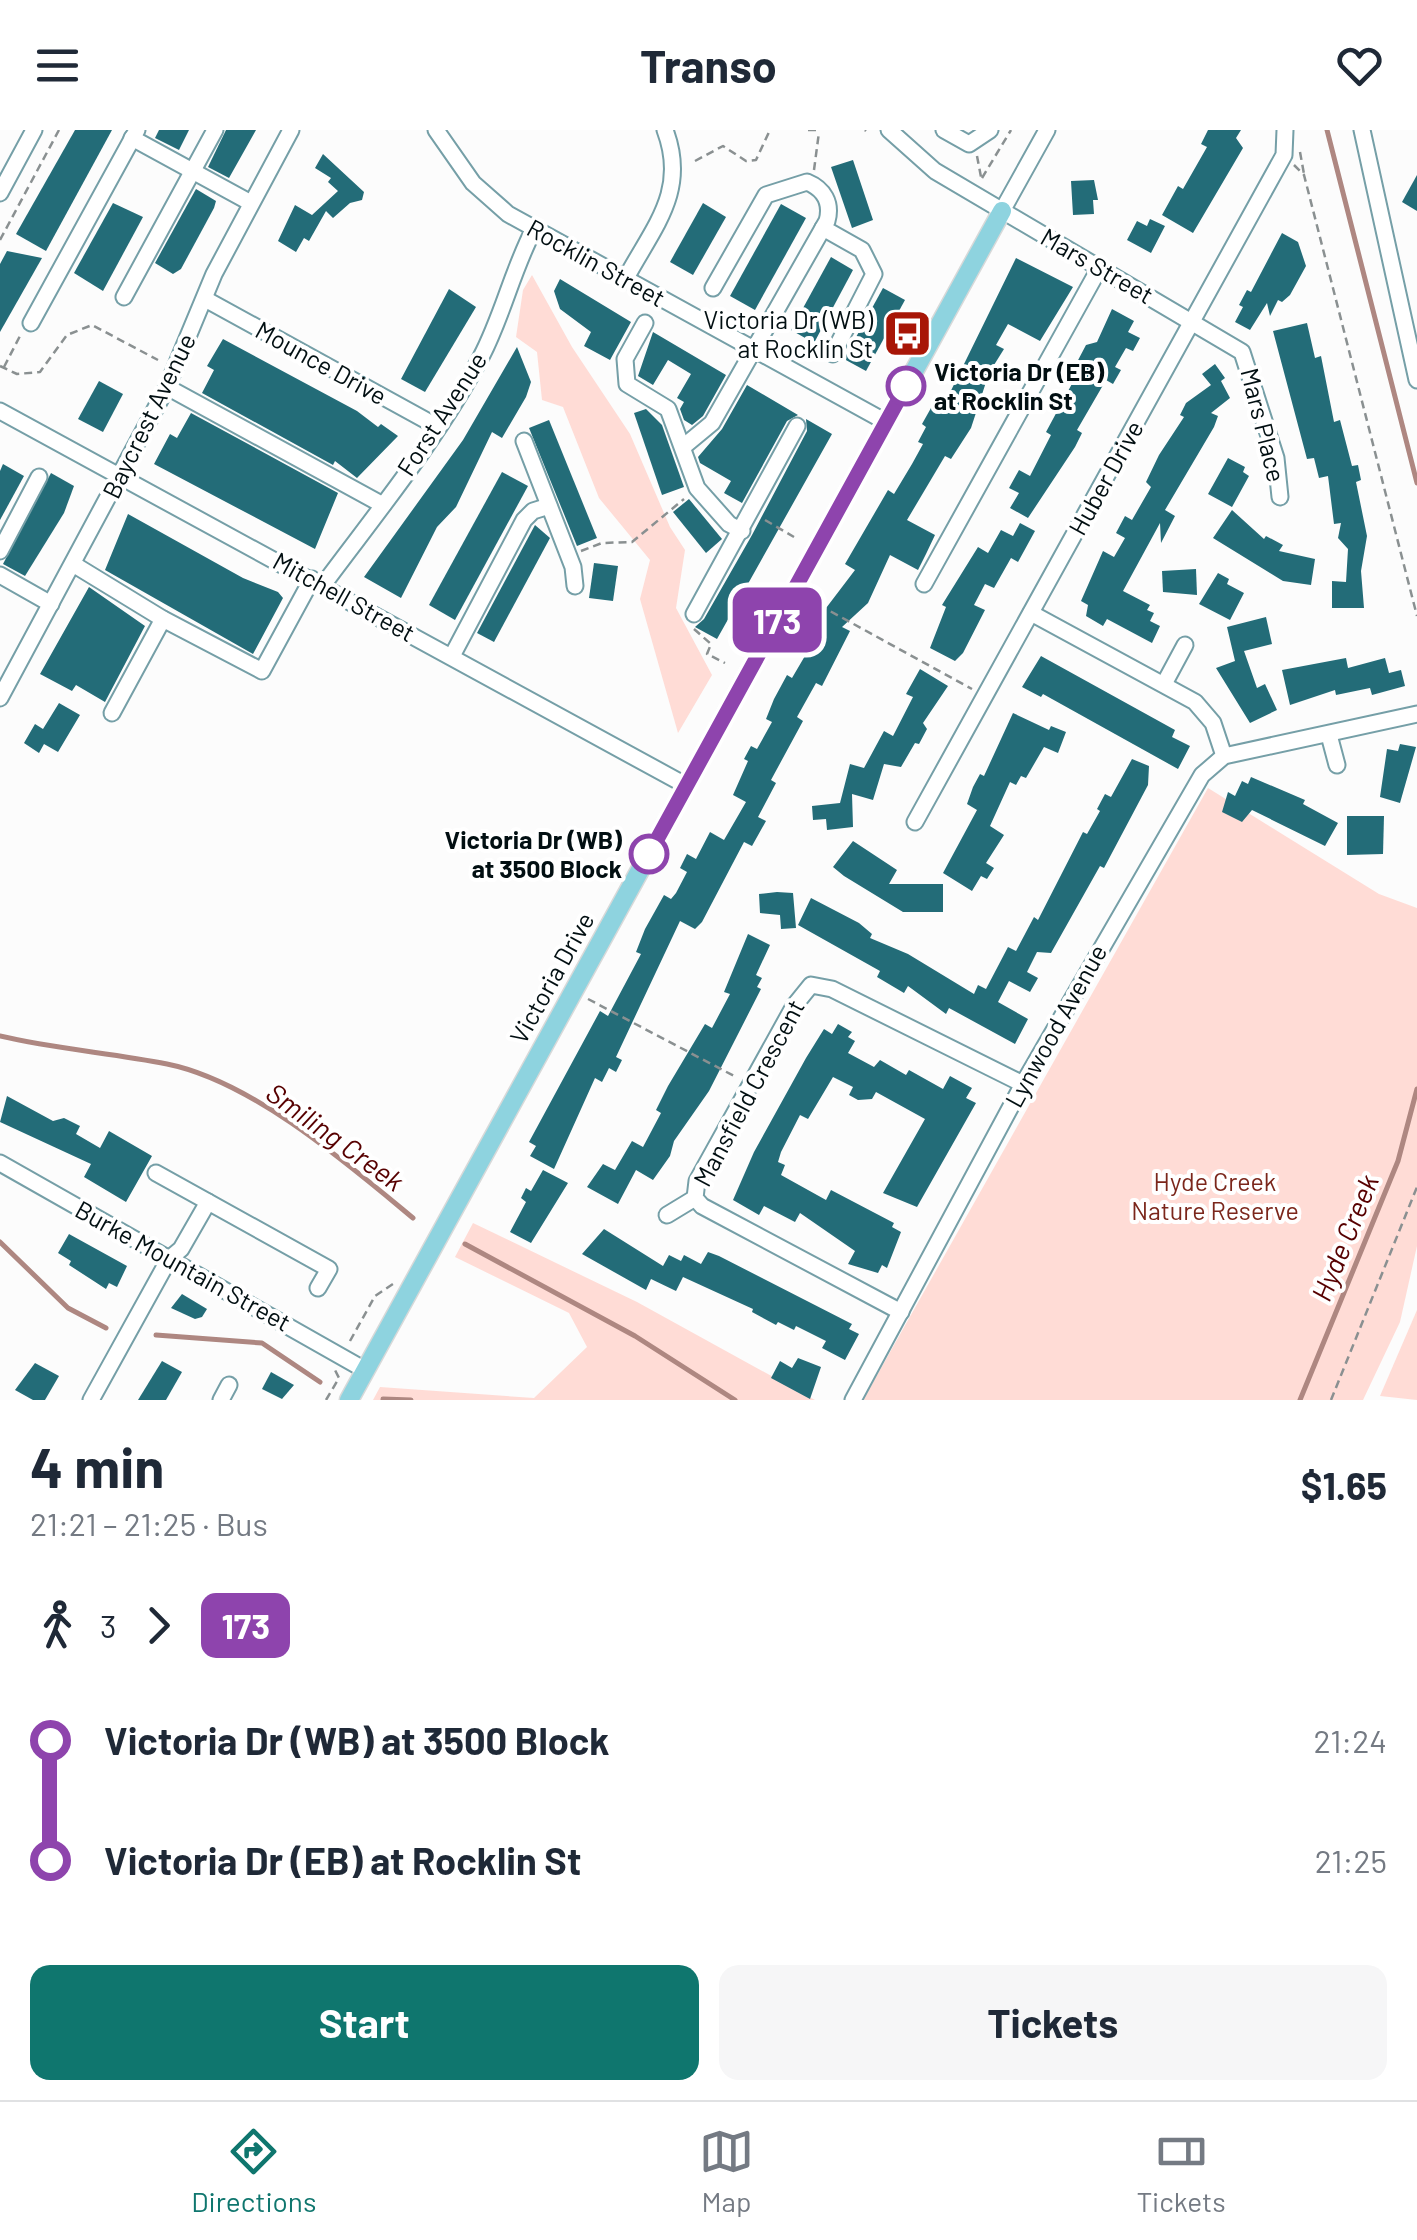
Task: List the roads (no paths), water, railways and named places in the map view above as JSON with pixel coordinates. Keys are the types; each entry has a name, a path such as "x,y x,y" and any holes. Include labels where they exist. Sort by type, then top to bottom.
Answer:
{"main road":[{"name":"Victoria Drive","path":"348,1400 1002,212"}],"street":[{"path":"0,193 34,130"},
{"path":"124,297 215,130"},
{"name":"Baycrest Avenue","path":"0,698 121,476 251,204 291,130"},
{"name":"Rocklin Street","path":"436,130 474,183 508,214 886,422"},
{"path":"626,278 671,195 674,155 665,130"},
{"path":"889,130 935,171 1002,212"},
{"path":"944,130 969,144 990,130"},
{"name":"Victoria Drive","path":"1002,212 1047,130"},
{"name":"Huber Drive","path":"915,822 1284,154 1284,130"},
{"path":"1362,130 1417,380"},
{"path":"31,323 135,134 251,204"},
{"path":"683,447 708,429 824,228 829,206 812,183 766,195 712,288"},
{"name":"Mars Street","path":"1002,212 1192,322"},
{"path":"824,228 862,250 874,274 832,354"},
{"name":"Forst Avenue","path":"163,619 262,671 318,582 383,506 438,427 504,312 516,265 534,229"},
{"path":"924,584 1100,267"},
{"name":"Mounce Drive","path":"205,299 438,427"},
{"name":"Mars Place","path":"1192,322 1239,350 1247,360 1276,458 1280,497"},
{"path":"644,323 625,359 624,378 635,392 668,410 697,488 729,524 742,531"},
{"path":"166,387 383,506"},
{"name":"Mitchell Street","path":"0,411 686,786"},
{"path":"694,614 797,426"},
{"path":"524,442 568,555 575,586"},
{"path":"0,550 39,477"},
{"path":"452,656 524,520 533,511 550,506"},
{"path":"73,564 163,619 112,713"},
{"path":"0,575 51,604"},
{"path":"1031,614 1164,684 1206,712 1224,756 1417,714"},
{"path":"1164,684 1185,645"},
{"path":"1329,735 1337,766"},
{"name":"Lynwood Avenue","path":"853,1400 1023,1084 1185,798 1224,756"},
{"name":"Mansfield Crescent","path":"695,1198 697,1181 802,994 817,985 1023,1084"},
{"name":"Burke Mountain Street","path":"0,1163 365,1370"},
{"path":"156,1173 328,1269 318,1288"},
{"name":"Mansfield Crescent","path":"695,1198 712,1212 900,1312"},
{"name":"Mansfield Crescent","path":"667,1215 695,1198"},
{"path":"91,1400 170,1259 181,1248 208,1202"}],"waterway":[{"name":"Hyde Creek","path":"1327,130 1417,483"},
{"name":"Smiling Creek","path":"0,1036 199,1073 298,1127 413,1218"},
{"name":"Hyde Creek","path":"1300,1400 1398,1161 1417,1089"},
{"path":"0,1242 68,1308 106,1328"},
{"name":"Smiling Creek","path":"465,1244 635,1336 735,1400"},
{"path":"156,1335 262,1343 320,1382"},
{"path":"383,1399 411,1400"}],"place":[{"name":"Victoria Dr (WB) at Rocklin St","path":"908,334"},
{"name":"Victoria Dr (EB) at Rocklin St","path":"906,386"},
{"name":"Victoria Dr (WB) at 3500 Block","path":"649,854"}],"park label":[{"name":"Hyde Creek Nature Reserve","path":"1215,1196"}]}
